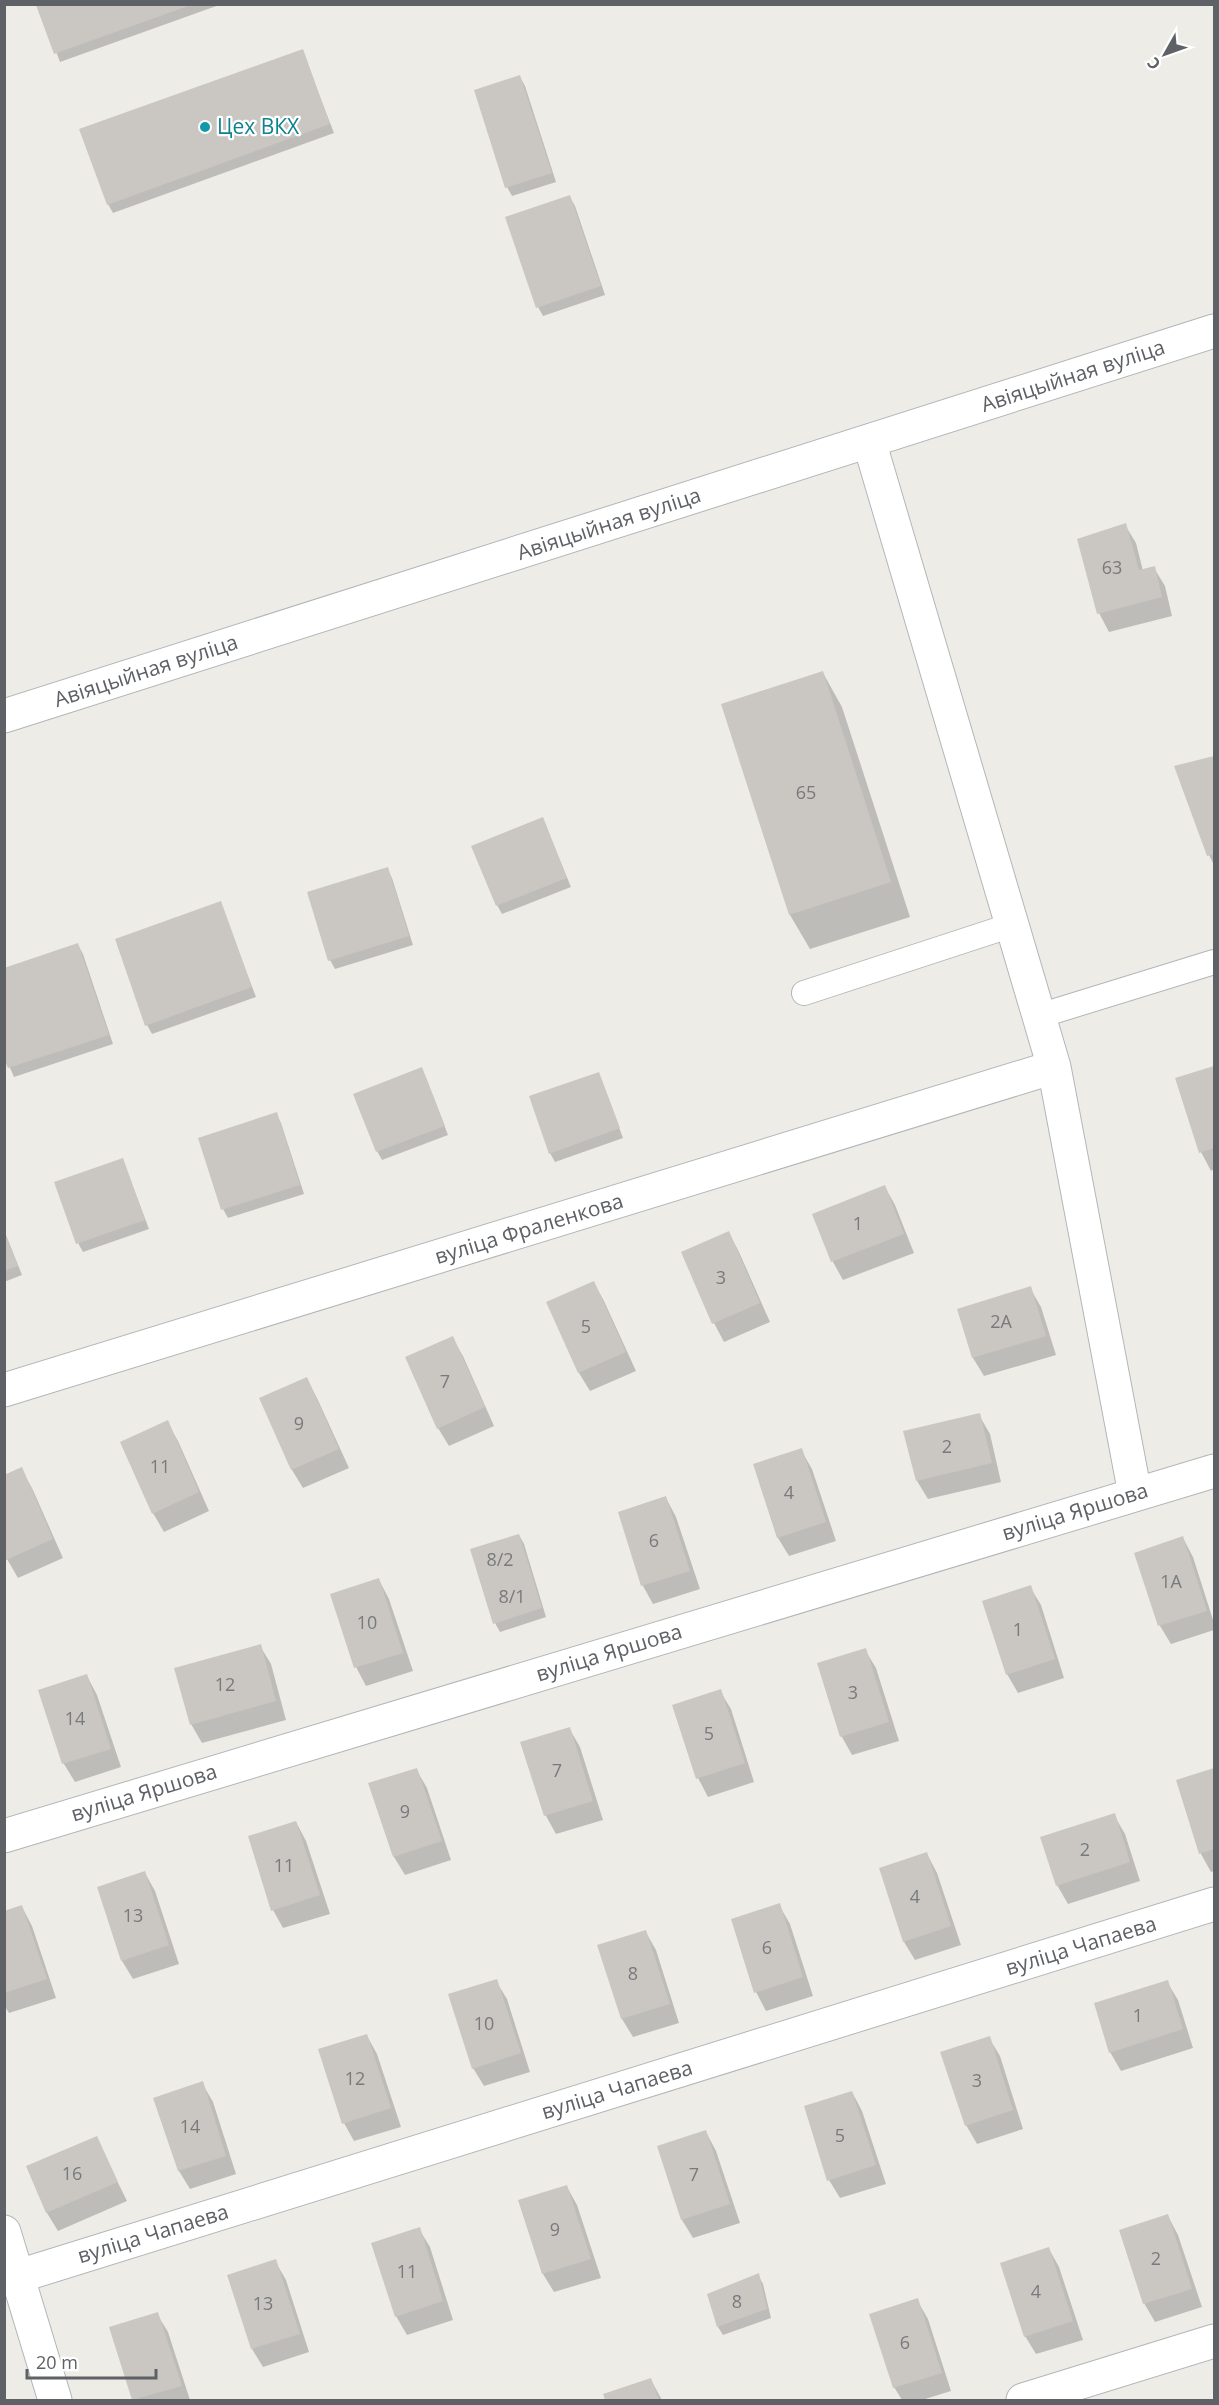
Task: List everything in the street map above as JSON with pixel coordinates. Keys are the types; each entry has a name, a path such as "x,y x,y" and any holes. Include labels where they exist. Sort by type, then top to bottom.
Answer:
{"street":[{"name":"Авіяцыйная вуліца","path":"4,716 1215,331"},
{"path":"869,441 1054,1067 1135,1494"},
{"name":"вуліца Фраленкова","path":"4,1390 1054,1067"},
{"name":"вуліца Яршова","path":"4,1836 1215,1471"},
{"name":"вуліца Чапаева","path":"19,2276 1215,1904"},
{"path":"4,2232 55,2400"},
{"path":"1023,2400 1215,2341"}],"lane":[{"path":"804,993 1012,925"},
{"path":"1039,1016 1215,962"}],"building":[{"path":"36,5 191,5 54,54"},
{"name":"Цех ВКХ","path":"303,49 330,124 107,205 79,129"},
{"path":"520,75 552,173 505,188 474,90"},
{"path":"570,195 601,286 536,308 505,217"},
{"path":"1126,523 1139,570 1155,566 1162,597 1097,614 1077,539"},
{"path":"823,671 891,882 789,915 721,704"},
{"path":"1214,756 1214,854 1207,856 1174,766"},
{"path":"543,817 567,878 496,906 471,846"},
{"path":"388,867 409,936 328,961 307,892"},
{"path":"221,901 252,987 145,1026 115,939"},
{"path":"78,943 109,1035 8,1068 4,1059 4,968"},
{"path":"1214,1066 1214,1148 1199,1153 1175,1078"},
{"path":"422,1067 445,1126 376,1152 353,1094"},
{"path":"599,1072 620,1128 549,1154 529,1096"},
{"path":"277,1112 300,1185 221,1210 198,1138"},
{"path":"123,1158 145,1220 76,1244 54,1182"},
{"path":"885,1185 904,1234 831,1262 812,1214"},
{"path":"4,1231 18,1266 4,1271"},
{"path":"729,1231 760,1303 712,1324 681,1252"},
{"path":"594,1281 626,1352 578,1373 546,1302"},
{"path":"1031,1286 1046,1336 972,1358 957,1309"},
{"path":"453,1336 485,1407 437,1429 405,1357"},
{"path":"307,1377 339,1449 291,1470 259,1398"},
{"path":"980,1413 992,1463 916,1481 903,1431"},
{"path":"168,1420 199,1492 152,1514 120,1442"},
{"path":"802,1448 826,1522 777,1538 753,1464"},
{"path":"22,1467 53,1539 6,1560 4,1475"},
{"path":"666,1496 690,1571 641,1586 618,1512"},
{"path":"519,1534 542,1608 493,1624 470,1549"},
{"path":"1183,1536 1207,1611 1158,1626 1134,1553"},
{"path":"379,1578 403,1653 354,1668 330,1594"},
{"path":"1031,1585 1055,1659 1006,1675 982,1601"},
{"path":"261,1644 276,1701 190,1725 174,1668"},
{"path":"866,1648 889,1722 840,1737 817,1663"},
{"path":"87,1674 111,1749 62,1764 38,1690"},
{"path":"721,1689 745,1763 696,1779 672,1705"},
{"path":"570,1727 593,1801 544,1816 520,1742"},
{"path":"417,1768 442,1841 393,1857 368,1783"},
{"path":"1214,1768 1214,1849 1199,1854 1176,1780"},
{"path":"1115,1813 1130,1862 1056,1886 1040,1837"},
{"path":"296,1821 320,1895 271,1911 248,1836"},
{"path":"927,1852 951,1926 903,1942 879,1868"},
{"path":"145,1871 169,1945 121,1961 97,1887"},
{"path":"780,1903 803,1977 754,1993 731,1919"},
{"path":"22,1905 47,1979 4,1993 4,1911"},
{"path":"646,1930 670,2004 621,2019 597,1945"},
{"path":"497,1979 521,2053 472,2069 448,1994"},
{"path":"1168,1980 1183,2029 1109,2053 1094,2003"},
{"path":"367,2034 391,2108 342,2124 318,2049"},
{"path":"990,2036 1013,2110 965,2126 940,2052"},
{"path":"203,2081 226,2156 178,2171 153,2098"},
{"path":"852,2091 876,2165 827,2181 804,2106"},
{"path":"706,2130 730,2204 681,2220 657,2146"},
{"path":"97,2136 118,2182 46,2213 26,2166"},
{"path":"567,2185 591,2259 542,2274 518,2200"},
{"path":"1168,2214 1192,2289 1143,2304 1119,2230"},
{"path":"420,2227 443,2301 395,2317 371,2243"},
{"path":"1049,2247 1073,2321 1024,2337 1000,2263"},
{"path":"276,2259 300,2334 251,2349 227,2275"},
{"path":"759,2273 767,2309 717,2327 707,2294"},
{"path":"918,2298 942,2373 893,2388 869,2314"},
{"path":"158,2312 182,2386 132,2400 109,2327"},
{"path":"651,2378 659,2400 605,2400 603,2394"}],"place":[{"name":"Цех ВКХ","path":"205,127"}]}
